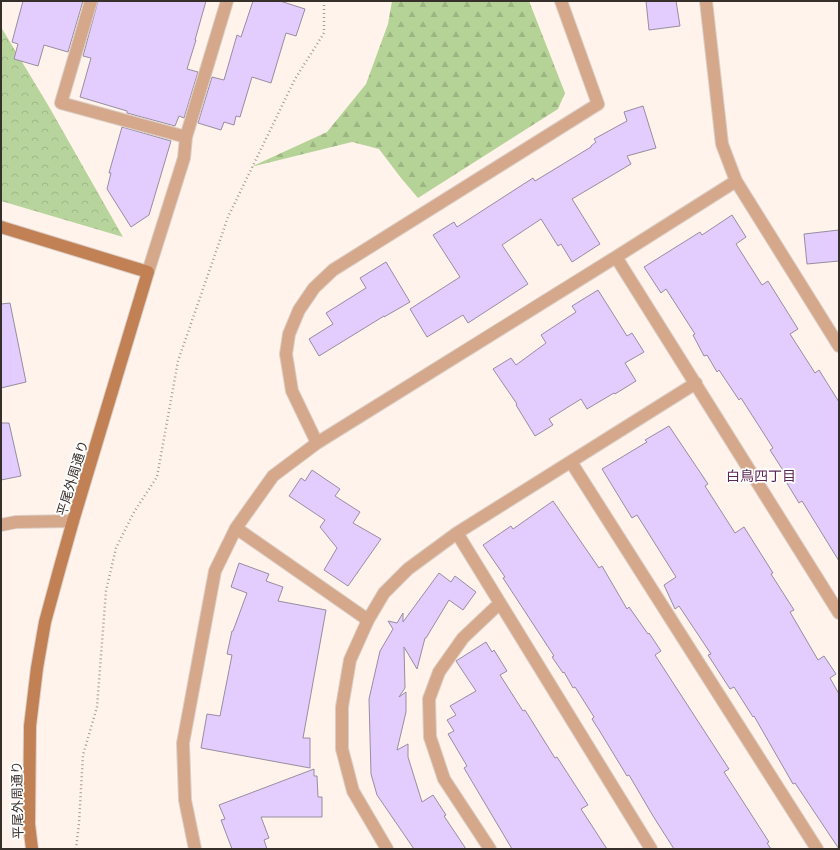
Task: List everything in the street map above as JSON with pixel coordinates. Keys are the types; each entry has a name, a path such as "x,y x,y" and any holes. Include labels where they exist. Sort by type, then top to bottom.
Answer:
{"street":[{"path":"91,1 61,103 186,137"},
{"path":"1,227 148,272 184,158 186,137 227,1"},
{"path":"317,443 292,391 286,354 289,334 298,310 314,288 333,270 598,104 561,1"},
{"path":"706,1 722,144 736,181 839,346"},
{"path":"195,849 185,800 183,744 215,572 236,528 273,476 317,443 736,181"},
{"path":"616,257 838,607"},
{"name":"平尾外周通り","path":"32,849 29,824 30,726 37,668 45,622 73,521 148,272"},
{"path":"386,849 353,791 342,749 342,707 350,660 368,620 384,593 408,569 457,533 696,383"},
{"path":"571,462 818,849"},
{"path":"1,526 16,522 73,521"},
{"path":"236,528 368,620"},
{"path":"457,533 651,849"},
{"path":"490,849 444,779 430,737 429,699 439,672 463,638 500,603"}],"path":[{"path":"76,849 83,755 97,707 106,591 116,548 134,512 157,477 178,361 228,217 295,79 324,33 324,1"}],"green space":[{"path":"392,1 529,1 565,93 558,109 418,198 379,149 352,142 251,167 327,132 366,84 388,24"},
{"path":"1,27 48,105 123,237 1,201"}],"building":[{"path":"23,1 83,1 68,52 44,45 38,66 14,59 18,44 12,42"},
{"path":"98,1 206,1 187,69 198,72 184,118 179,116 175,126 127,113 127,111 80,97 91,58 83,56"},
{"path":"253,1 280,1 305,9 296,36 286,33 271,83 252,77 240,117 236,116 234,125 224,122 221,130 198,123 212,77 224,80 237,35 241,37"},
{"path":"646,1 676,1 680,26 649,30"},
{"path":"643,106 656,148 627,156 631,164 572,199 600,244 572,262 561,244 558,246 541,219 502,245 528,284 468,323 463,315 427,337 410,309 460,277 433,235 454,222 457,227 533,178 535,181 591,147 596,142 594,139 627,121 624,112"},
{"path":"122,127 171,141 149,215 131,227 107,189 111,173 109,173"},
{"path":"732,215 746,237 736,244 762,285 768,281 798,329 790,334 815,373 819,370 839,402 839,561 802,501 799,503 785,480 788,478 770,450 773,448 741,398 739,400 719,370 717,372 707,355 704,356 693,335 695,334 666,289 661,293 644,267 700,232 702,235"},
{"path":"839,230 839,261 807,264 804,234"},
{"path":"386,262 410,302 384,316 319,356 309,339 333,324 326,313 366,288 360,278"},
{"path":"598,290 627,336 632,333 644,352 625,363 636,381 587,409 581,399 549,419 553,425 535,436 516,405 517,404 493,369 511,358 516,365 546,343 541,335 576,312 572,306"},
{"path":"10,303 26,382 1,388 1,304"},
{"path":"1,423 9,423 21,476 1,480"},
{"path":"669,426 708,484 705,486 735,533 744,527 794,610 790,612 818,660 824,656 836,674 830,678 839,694 839,849 795,783 793,784 754,716 753,717 734,687 730,689 708,655 711,654 679,606 675,609 664,585 676,577 637,515 632,518 602,469 647,442 645,440"},
{"path":"312,470 340,489 335,496 360,512 353,523 381,539 348,586 324,570 337,548 320,527 325,520 289,496 301,478 305,481"},
{"path":"553,501 599,568 602,566 627,609 629,607 661,651 655,655 729,769 724,772 769,842 767,843 771,849 674,849 629,775 627,776 592,719 594,717 575,687 573,688 564,672 563,673 552,657 554,656 503,578 505,577 483,545 511,526 513,529"},
{"path":"239,563 269,574 266,581 283,587 278,601 326,610 303,738 310,738 310,768 201,748 207,714 220,716 232,655 227,654 232,631 247,593 231,587"},
{"path":"439,573 451,582 455,576 476,592 463,610 449,600 425,638 417,669 404,647 405,688 399,697 406,692 406,712 397,750 408,744 408,757 422,802 433,795 446,815 444,816 466,849 414,849 377,795 371,774 369,699 380,651 393,629 388,621 397,623 403,613 403,622"},
{"path":"486,642 492,652 494,650 507,671 500,675 523,711 525,710 555,758 557,757 588,805 581,809 607,849 512,849 464,768 467,766 448,734 454,731 447,720 456,715 450,706 476,691 456,661"},
{"path":"314,769 314,776 317,776 318,797 322,797 322,817 261,817 269,838 264,840 267,849 232,849 221,820 225,819 219,805"}],"district":[{"name":"白鳥四丁目","path":"761,476"}]}
